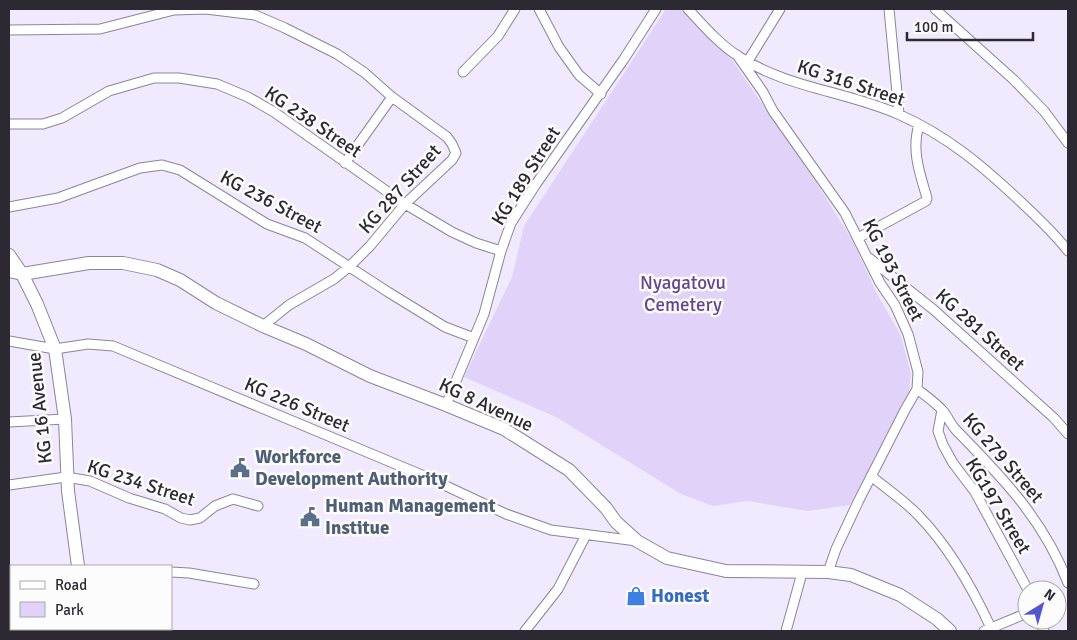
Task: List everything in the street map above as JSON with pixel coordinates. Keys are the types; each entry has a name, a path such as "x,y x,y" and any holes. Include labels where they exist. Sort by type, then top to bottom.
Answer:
{"street":[{"path":"9,30 100,29 174,10 206,9 254,15 337,54 365,73 392,97 345,163"},
{"path":"463,72 498,36 515,9"},
{"path":"539,9 559,47 580,75 601,94"},
{"name":"KG 189 Street","path":"446,405 484,314 501,251 511,223 536,184 601,94 656,9"},
{"name":"KG 316 Street","path":"688,9 737,55 766,72 797,84 870,103 899,114 966,152 990,172 1057,237 1068,251"},
{"path":"748,61 780,9"},
{"path":"889,9 899,114"},
{"path":"935,9 1014,80 1044,111 1068,143"},
{"name":"KG 193 Street","path":"737,55 773,111 845,213 880,283 895,305 908,334 918,372 917,388"},
{"name":"KG 238 Street","path":"9,124 43,124 62,118 109,91 154,78 178,78 217,84 248,97 274,112 405,204 452,232 476,244 501,251"},
{"name":"KG 287 Street","path":"263,326 289,305 334,280 350,266 370,246 405,204 452,160 456,153 447,137 392,97"},
{"path":"858,238 926,201 927,198 916,151 916,134 919,125"},
{"name":"KG 236 Street","path":"9,207 58,198 140,168 162,165 180,170 261,220 305,238 445,327 474,338"},
{"name":"KG 16 Avenue","path":"9,255 22,274 37,304 55,349 65,419 66,477 78,565"},
{"name":"KG 281 Street","path":"866,256 934,310 1054,418 1068,434"},
{"name":"KG 8 Avenue","path":"9,271 22,274 89,263 123,263 156,270 180,280 216,303 306,344 370,376 446,405 504,430 569,470 606,508 616,522 637,541 667,558 726,571 828,572 851,575 900,595 937,619 950,631"},
{"name":"KG 226 Street","path":"9,341 55,349 88,344 113,346 429,478 506,514 551,530 637,541"},
{"path":"828,572 836,549 871,476 917,388"},
{"name":"KG 279 Street","path":"917,388 942,410 955,429 993,467 1021,499 1059,559 1068,583"},
{"name":"KG197 Street","path":"942,410 938,431 944,445 953,463 975,492 1023,580"},
{"path":"9,422 65,419"},
{"path":"871,476 918,514 945,546 974,591 988,630 1017,617"},
{"name":"KG 234 Street","path":"9,485 66,477 90,481 129,498 165,509 181,518 190,520 200,518 215,506 233,499 258,506"},
{"path":"525,631 558,589 586,535"},
{"path":"172,572 189,573 254,584"},
{"path":"788,631 802,573"}],"green space":[{"name":"Nyagatovu Cemetery","path":"666,9 681,9 732,60 812,176 854,243 876,292 901,336 911,374 909,392 850,505 808,511 747,501 713,506 681,494 556,417 464,377 512,277 524,226"}],"place":[{"name":"Workforce Development Authority","path":"240,468"},
{"name":"Human Management Institue","path":"310,517"},
{"name":"Honest","path":"636,596"}]}
